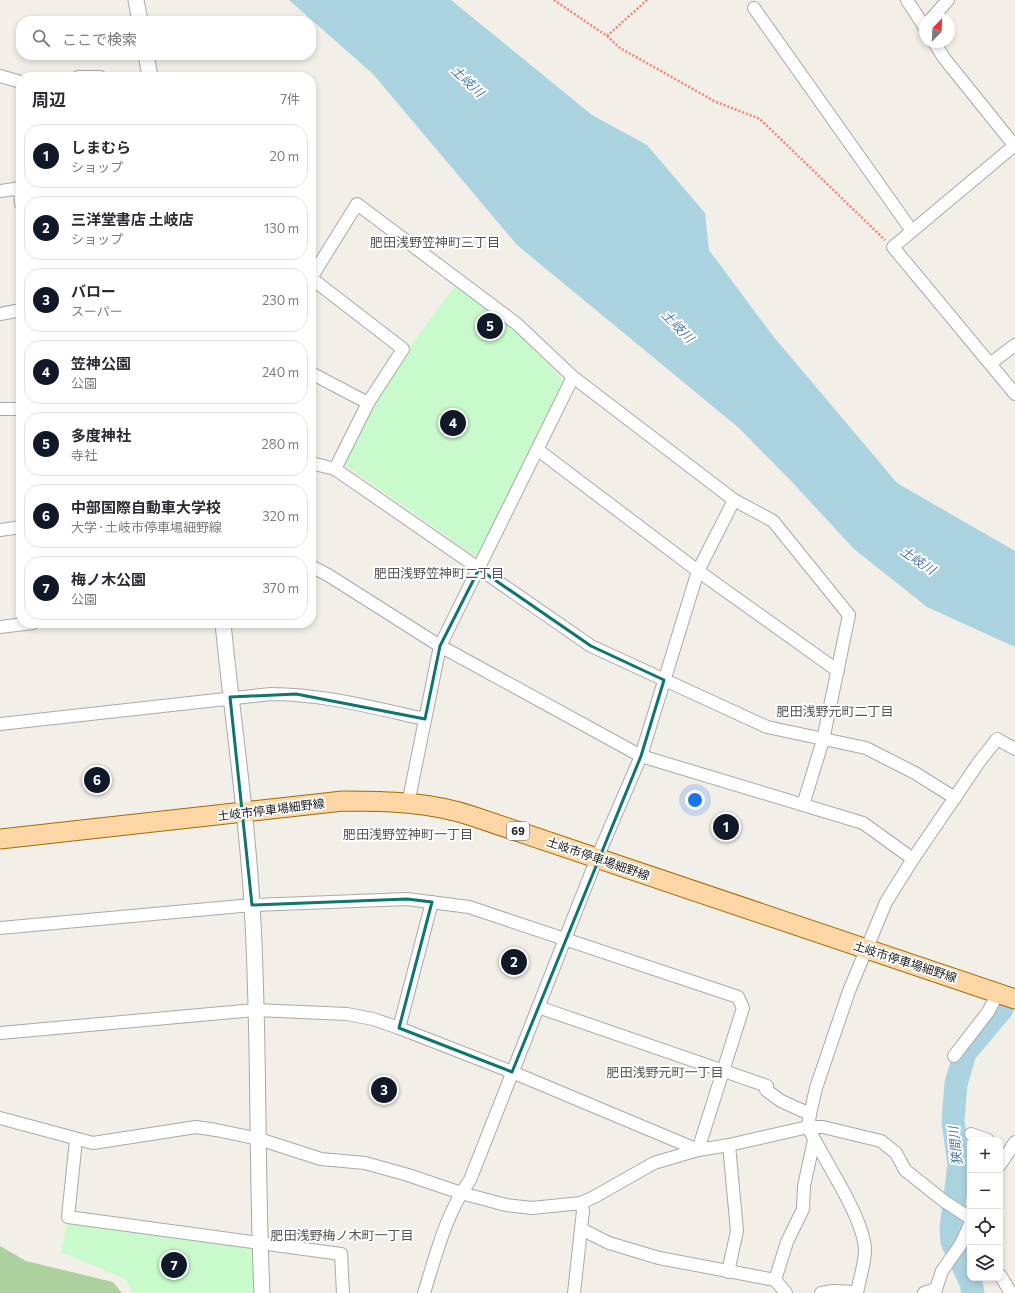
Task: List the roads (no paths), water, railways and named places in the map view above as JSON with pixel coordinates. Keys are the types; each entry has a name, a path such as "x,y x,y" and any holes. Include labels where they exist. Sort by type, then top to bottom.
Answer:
{"main road":[{"name":"土岐市停車場細野線","path":"0,840 343,801 408,804 456,811 1007,996"}],"street":[{"path":"136,0 139,16"},
{"path":"907,0 919,15"},
{"path":"937,12 948,0"},
{"path":"754,8 912,231"},
{"path":"938,48 944,58 1015,145 893,248 991,363 1015,394"},
{"path":"147,60 149,72"},
{"path":"0,76 16,81"},
{"path":"0,191 16,189"},
{"path":"316,270 357,204 517,324 573,377 734,500 773,521 849,615 822,740 804,805"},
{"path":"316,282 403,349 368,403 335,469"},
{"path":"0,314 16,311"},
{"path":"991,363 1015,345"},
{"path":"316,375 368,403"},
{"path":"408,804 440,646 573,377"},
{"path":"0,409 16,409"},
{"path":"538,450 698,571 838,671"},
{"path":"316,464 335,469 592,646 767,727 822,740 866,748 915,772 955,798"},
{"path":"424,1293 440,1241 461,1193 470,1180 597,858 641,756 698,571 734,500"},
{"path":"0,530 16,528"},
{"path":"316,569 440,646 641,756 863,823 913,859"},
{"path":"0,628 16,626"},
{"path":"223,628 230,697 245,813 252,905 262,1293"},
{"path":"0,724 230,697 296,694 319,697 425,718"},
{"path":"821,1293 833,1291 857,1292 865,1251 863,1235 854,1212 808,1127 819,1081 865,949 886,902 913,859 997,739 1015,749"},
{"path":"0,928 252,905 407,899 469,907 738,997 743,1008 698,1150"},
{"path":"399,1028 432,902"},
{"path":"954,1056 988,1012 1007,996"},
{"path":"538,1007 722,1072 767,1086 766,1090 777,1098 810,1114"},
{"path":"0,1033 255,1010 347,1014 373,1019 399,1028 512,1072 698,1150"},
{"path":"0,1118 76,1140 93,1143 196,1127 259,1139 321,1159 365,1163 408,1175 461,1193 506,1205 532,1208 581,1202 594,1197 654,1163 698,1150 729,1146 808,1127 823,1127 881,1141 896,1153 905,1170 948,1204 967,1216"},
{"path":"971,1134 980,1137"},
{"path":"76,1140 68,1216 341,1254 343,1293"},
{"path":"775,1280 787,1242 803,1209 804,1186 814,1140"},
{"path":"728,1272 736,1231 729,1146"},
{"path":"1003,1159 1010,1146"},
{"path":"574,1293 583,1210 581,1202"},
{"path":"924,1293 936,1289 942,1271 961,1244 967,1221"},
{"path":"581,1229 609,1244 670,1261 775,1280 786,1293"},
{"path":"1003,1280 1011,1293"}],"water":[{"name":"土岐川","path":"289,0 451,0 592,115 647,145 705,213 709,250 773,336 897,483 1015,551 1015,647 927,607 854,549 792,482 739,428 517,245 373,74 316,24 316,16 307,16"}],"waterway":[{"name":"狭間川","path":"973,1293 971,1283 952,1242 951,1228 959,1165 953,1121 956,1084 965,1053 1002,1009"}],"place":[{"name":"多度神社","path":"490,326"},
{"name":"笠神公園","path":"453,423"},
{"name":"中部国際自動車大学校","path":"97,780"},
{"name":"しまむら","path":"726,827"},
{"name":"三洋堂書店 土岐店","path":"514,962"},
{"name":"バロー","path":"384,1090"},
{"name":"梅ノ木公園","path":"174,1265"}],"district":[{"name":"肥田浅野笠神町三丁目","path":"435,242"},
{"name":"肥田浅野笠神町二丁目","path":"439,573"},
{"name":"肥田浅野元町二丁目","path":"835,711"},
{"name":"肥田浅野笠神町一丁目","path":"408,834"},
{"name":"肥田浅野元町一丁目","path":"665,1072"},
{"name":"肥田浅野梅ノ木町一丁目","path":"342,1235"}]}
